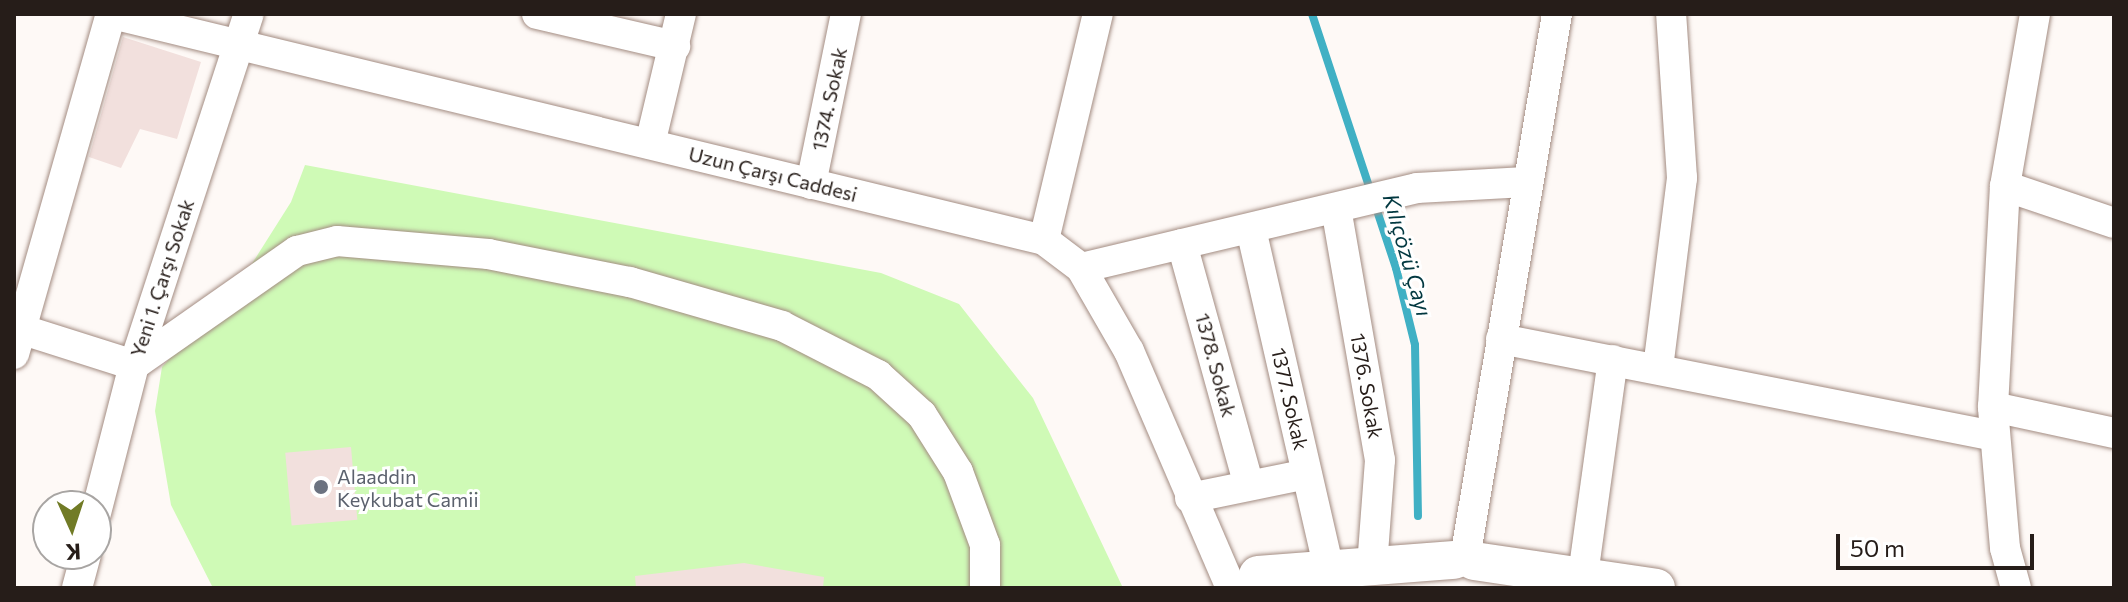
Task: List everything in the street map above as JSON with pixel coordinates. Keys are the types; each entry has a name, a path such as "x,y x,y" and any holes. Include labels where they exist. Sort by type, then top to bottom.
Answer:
{"main road":[{"path":"1252,585 1329,569 1372,566 1583,575 1656,588"}],"street":[{"name":"Uzun Çarşı Caddesi","path":"112,14 1044,240 1081,268 1129,351 1190,498 1252,585"},
{"path":"112,14 16,337 134,365 297,251 337,241 488,254 630,282 782,326 878,375 922,415 958,472 985,545 985,588"},
{"name":"Yeni 1. Çarşı Sokak","path":"102,490 134,365 249,14"},
{"path":"537,14 675,46"},
{"path":"650,144 681,14"},
{"name":"1374. Sokak","path":"811,184 846,14"},
{"path":"1044,240 1098,14"},
{"path":"1463,571 1526,182 1557,14"},
{"path":"1658,368 1682,178 1671,14"},
{"path":"2016,588 2005,548 1994,422 2005,186 2035,14"},
{"path":"1081,268 1417,188 1526,182"},
{"path":"2005,186 2114,223"},
{"name":"1376. Sokak","path":"1336,208 1380,460 1372,566"},
{"name":"1377. Sokak","path":"1251,229 1329,569"},
{"name":"1378. Sokak","path":"1182,244 1249,485"},
{"path":"1501,339 1658,368 1994,422 2114,433"},
{"path":"1583,575 1613,360"},
{"path":"1190,498 1307,474"}],"green space":[{"path":"305,165 881,273 959,304 1033,398 1123,588 213,588 171,505 155,411 162,367 241,281 291,202"}],"building":[{"path":"123,37 201,62 177,139 140,129 121,168 89,157"},
{"name":"Alaaddin Keykubat Camii","path":"351,447 357,520 292,525 285,453"},
{"path":"744,563 824,577 823,588 636,588 635,576"}],"waterway":[{"name":"Kılıçözü Çayı","path":"1312,14 1396,268 1415,345 1418,516"}],"place":[{"name":"Alaaddin Keykubat Camii","path":"321,487"}]}
